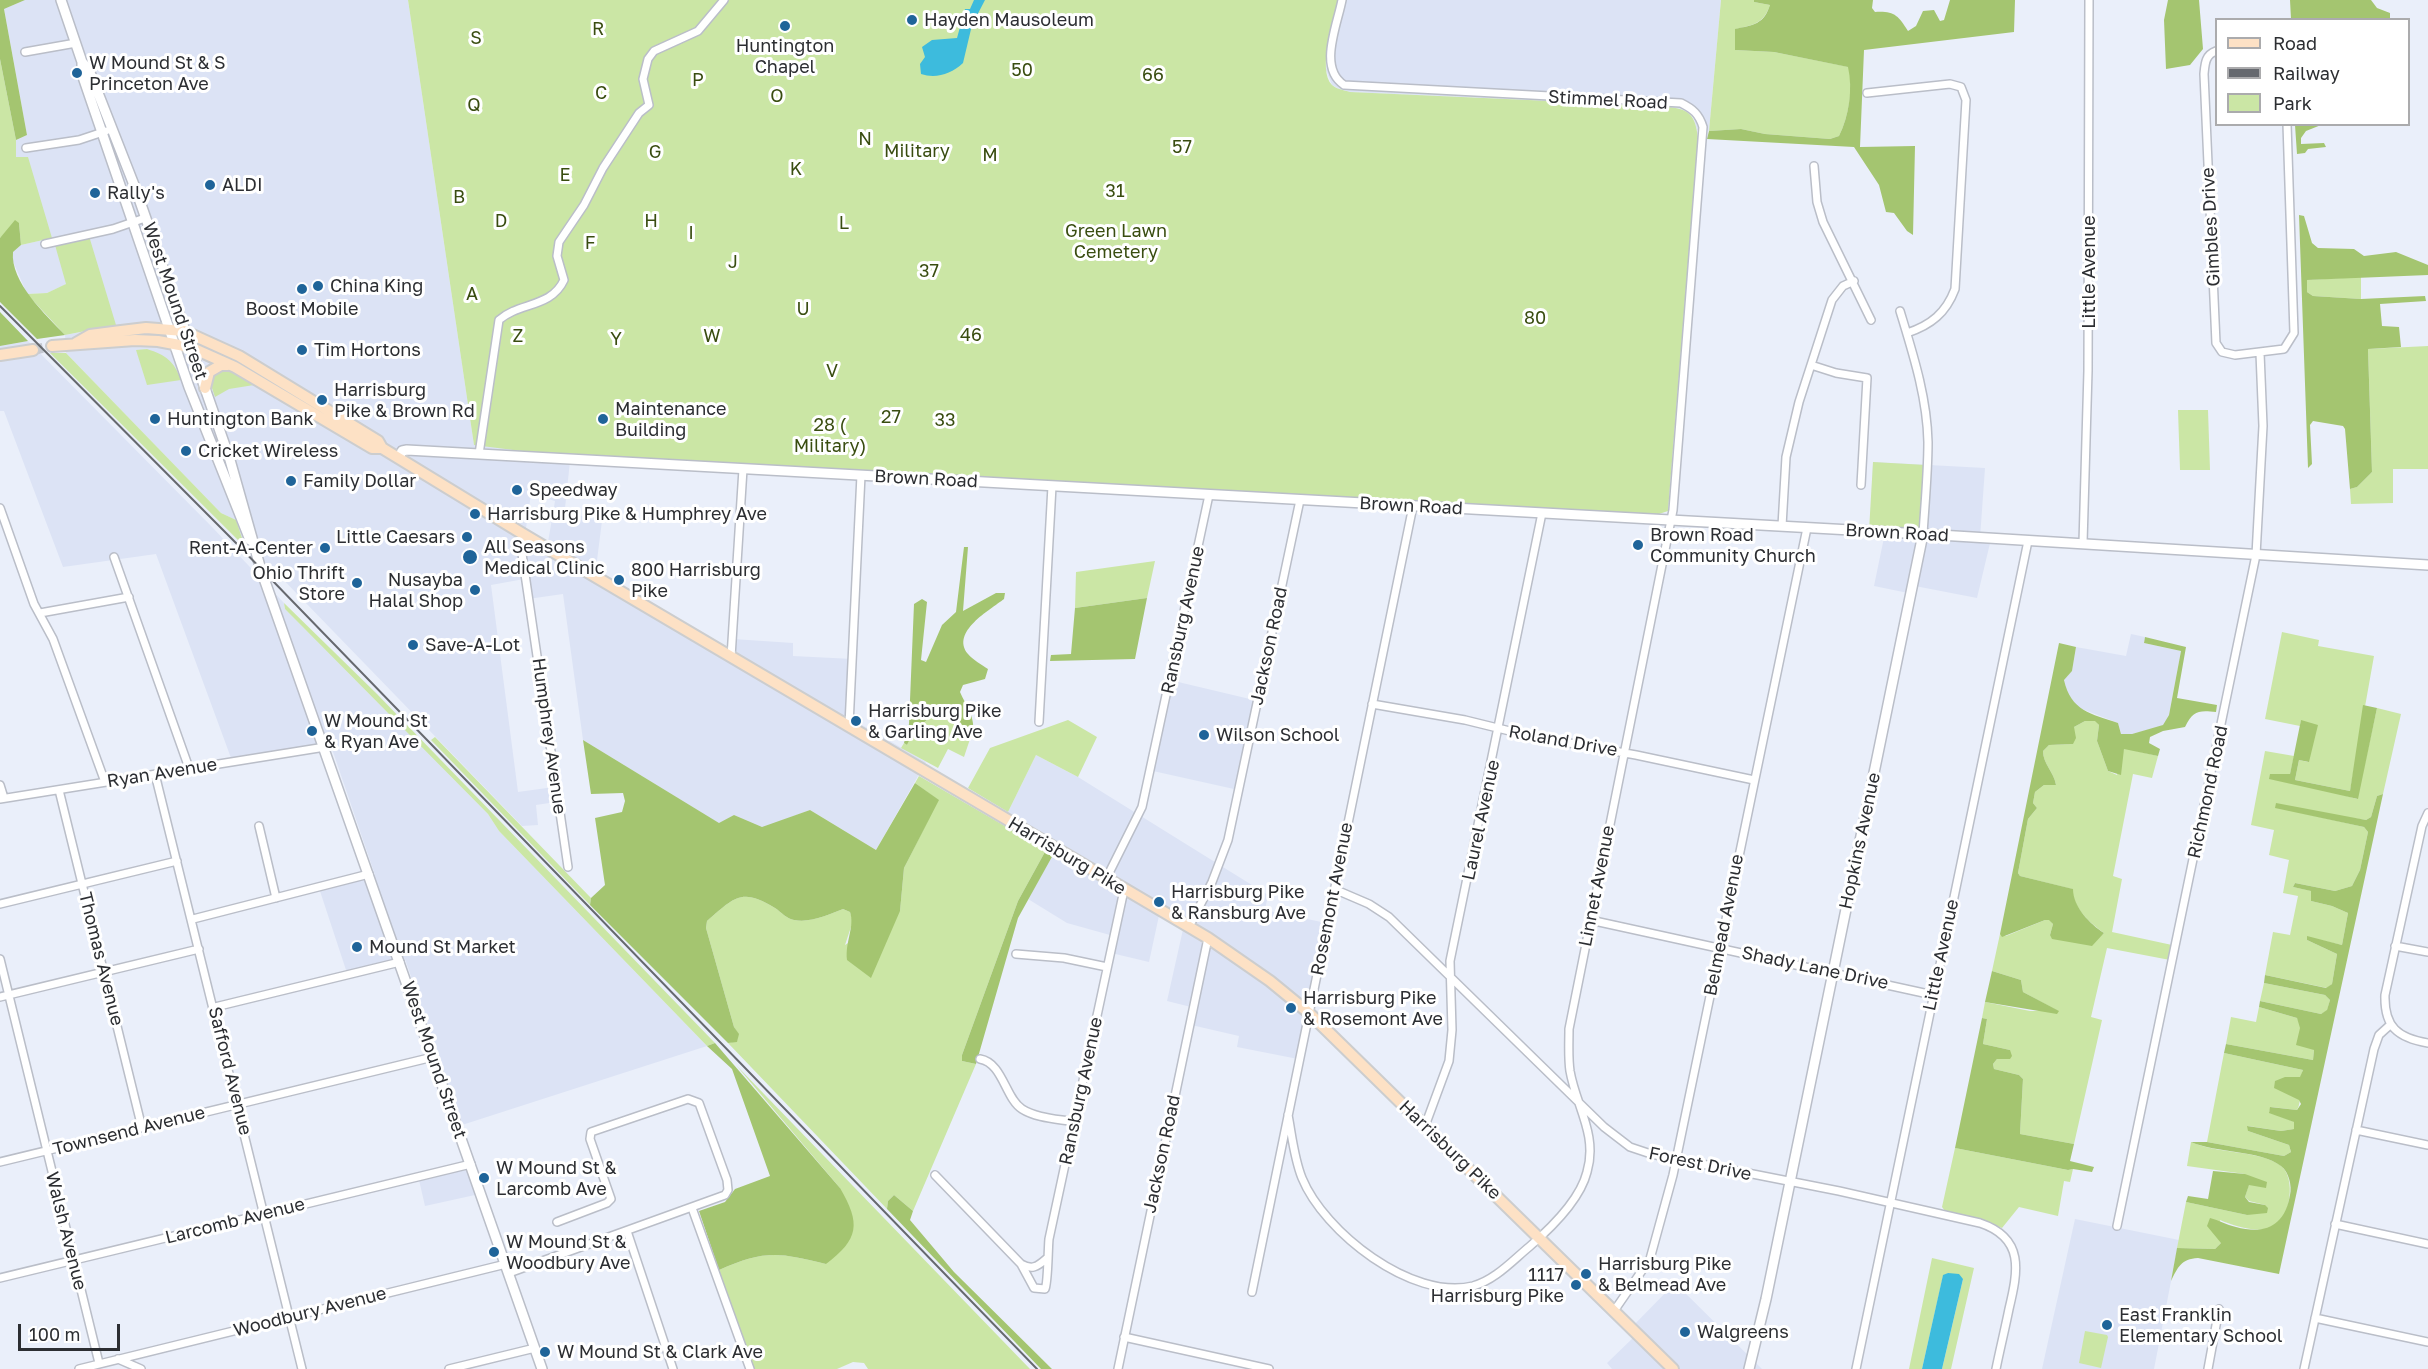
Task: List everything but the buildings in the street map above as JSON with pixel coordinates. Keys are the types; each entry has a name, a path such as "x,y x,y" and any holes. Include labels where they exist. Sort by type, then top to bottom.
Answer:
{"main road":[{"name":"West Mound Street","path":"61,0 82,62 82,74 131,223 244,528 254,546 542,1369"},
{"name":"West Mound Street","path":"82,62 89,70 145,218 251,525 254,546"},
{"name":"Harrisburg Pike","path":"76,343 90,335 146,328 184,331 247,361 378,441 382,448 523,534 1208,938 1270,981 1309,1013 1673,1369"},
{"name":"Harrisburg Pike","path":"76,343 135,340 190,347 235,367 372,448 382,448"},
{"path":"52,346 76,343"},
{"path":"0,355 33,350"},
{"path":"205,388 207,376 214,368 225,364 235,367"},
{"name":"Brown Road","path":"399,458 402,451 407,450 2083,543 2428,565"},
{"name":"Hopkins Avenue","path":"1749,1369 1790,1182 1923,534"}],"street":[{"path":"478,454 500,320 509,312 525,308 558,291 564,280 557,256 558,242 584,205 603,168 639,113 648,105 643,79 648,58 654,51 698,31 724,0"},
{"name":"Stimmel Road","path":"1342,0 1330,68 1335,79 1344,85 1365,88 1681,104 1691,108 1699,116 1703,127 1671,520"},
{"name":"Little Avenue","path":"2083,543 2088,360 2089,0"},
{"path":"25,52 76,42"},
{"name":"Gimbles Drive","path":"2215,52 2208,56 2205,62 2216,343 2222,352 2235,355 2260,353"},
{"path":"1867,93 1950,84 1961,87 1966,100 1955,289 1940,316 1927,325 1907,333"},
{"path":"2260,353 2283,349 2294,333 2287,126"},
{"path":"26,148 79,140 112,129"},
{"path":"1814,166 1817,202 1823,222 1854,281 1870,320"},
{"path":"45,244 145,218"},
{"path":"1782,526 1786,457 1811,365 1832,300 1843,286 1854,281"},
{"name":"Hopkins Avenue","path":"1900,311 1920,378 1928,441 1923,534"},
{"name":"Richmond Road","path":"2117,1226 2256,555 2263,426 2260,353"},
{"path":"1811,365 1849,376 1868,378 1861,485"},
{"path":"731,657 743,469"},
{"path":"849,725 861,475"},
{"path":"1039,723 1052,486"},
{"name":"Ransburg Avenue","path":"1106,879 1142,807 1209,495"},
{"name":"Jackson Road","path":"1189,927 1212,882 1228,840 1300,500"},
{"name":"Rosemont Avenue","path":"1252,1292 1413,506"},
{"path":"0,508 40,613 53,639 105,782"},
{"name":"Laurel Avenue","path":"1425,1126 1449,1061 1452,1030 1450,961 1500,729 1542,513"},
{"name":"Linnet Avenue","path":"1288,1115 1298,1164 1314,1199 1359,1247 1404,1276 1429,1284 1474,1286 1500,1271 1540,1238 1578,1192 1587,1174 1591,1145 1581,1103 1570,1071 1569,1029 1671,520"},
{"name":"Belmead Avenue","path":"1614,1311 1650,1259 1659,1233 1807,528"},
{"name":"Humphrey Avenue","path":"523,534 521,547 568,867"},
{"name":"Little Avenue","path":"1856,1369 2028,541"},
{"path":"114,557 189,768"},
{"path":"40,613 129,597"},
{"name":"Roland Drive","path":"1372,704 1465,720 1754,780"},
{"name":"Ryan Avenue","path":"2,798 324,747"},
{"name":"Safford Avenue","path":"155,774 215,1007 302,1369"},
{"path":"0,785 2,798"},
{"name":"Thomas Avenue","path":"59,789 142,1128"},
{"path":"2428,813 2422,826 2395,946 2384,1011 2390,1024 2401,1036 2428,1044"},
{"path":"259,826 276,898"},
{"path":"0,904 177,861"},
{"path":"193,919 369,874"},
{"name":"Forest Drive","path":"1334,889 1369,904 1389,918 1611,1133 1630,1147 1676,1160 1980,1223 1997,1230 2010,1243 2017,1270 1996,1369"},
{"name":"Ransburg Avenue","path":"1021,1264 1034,1288 1042,1290 1047,1286 1046,1259 1124,890"},
{"name":"Shady Lane Drive","path":"1590,920 1933,995"},
{"name":"Jackson Road","path":"1118,1369 1208,938"},
{"path":"2395,946 2428,952"},
{"path":"0,997 200,949"},
{"path":"1016,954 1064,958 1107,967"},
{"name":"Walsh Avenue","path":"0,959 99,1364"},
{"path":"215,1007 400,962"},
{"path":"2304,1369 2374,1049 2379,1035 2390,1024"},
{"name":"Townsend Avenue","path":"0,1162 433,1057"},
{"path":"980,1059 985,1060 998,1073 1012,1099 1024,1110 1074,1122"},
{"name":"Woodbury Avenue","path":"79,1369 290,1317 508,1269 719,1199 728,1190 702,1108 692,1098 603,1127 590,1134 611,1199 607,1203 558,1222"},
{"path":"2356,1130 2428,1145"},
{"name":"Larcomb Avenue","path":"0,1278 471,1164"},
{"path":"935,1175 1021,1264 1030,1268 1038,1266 1046,1259"},
{"path":"692,1208 750,1369"},
{"path":"2335,1224 2428,1244"},
{"path":"627,1231 673,1369"},
{"path":"2208,1369 2219,1309"},
{"path":"2315,1318 2428,1342"},
{"path":"1124,1337 1269,1369"},
{"path":"449,1369 535,1348"},
{"path":"118,1359 141,1369"}],"shaded area":[{"path":"25,0 408,0 474,445 571,452 565,508 588,519 602,521 595,576 731,657 733,639 793,643 793,656 853,659 850,718 926,762 876,850 810,810 762,828 734,815 720,824 583,740 563,594 528,599 524,579 491,585 518,792 554,787 556,802 536,805 538,825 522,826 271,567 245,547 235,520 221,513 66,353 65,335 116,325 67,284 47,293 27,294 12,259 13,252 21,245 51,238 16,157 16,140 27,135 4,9","holes":["531,494 555,501 547,548 525,535"]},
{"path":"1338,0 1721,0 1709,131 1697,130 1693,116 1686,110 1662,106 1350,92 1339,89 1332,85 1326,70"},
{"path":"28,341 213,528 284,603 285,609 488,814 499,831 707,1046 462,1125 405,959 347,973 319,888 375,875 330,743 231,758 156,554 63,567 4,411 0,411 0,346"},
{"path":"1873,462 1985,468 1980,538 1991,539 1977,598 1915,586 1913,594 1874,586 1886,528 1870,527"},
{"path":"2131,634 2145,637 2144,643 2181,651 2169,715 2163,726 2132,734 2121,734 2118,723 2077,707 2067,694 2064,679 2072,671 2076,647 2126,656"},
{"name":"Wilson School","path":"1174,681 1254,700 1234,789 1153,771"},
{"path":"1036,755 1078,777 1268,895 1265,910 1326,923 1298,1059 1237,1047 1239,1036 1187,1024 1191,1007 1167,1001 1184,925 1160,911 1149,962 1107,952 1110,935 1067,923 1028,899 1053,855 1002,824"},
{"path":"467,1169 475,1195 425,1206 419,1180"},
{"name":"East Franklin Elementary School","path":"2075,1219 2179,1240 2154,1369 2042,1369"},
{"path":"1675,1283 1762,1369 1612,1369 1607,1363 1635,1336 1629,1330"}],"green space":[{"path":"0,0 25,0 4,9 27,135 16,140 0,59"},
{"name":"Green Lawn Cemetery","path":"408,0 1338,0 1326,57 1328,78 1336,88 1350,92 1662,106 1684,110 1695,122 1698,138 1668,511 1656,515 1617,513 537,453 474,445"},
{"path":"1721,0 1754,0 1754,2 1770,5 1765,16 1758,22 1736,29 1735,50 1774,52 1849,67 1851,84 1849,102 1839,136 1830,139 1765,134 1741,129 1709,131"},
{"path":"1754,0 1873,0 1872,8 1875,12 1895,15 1908,31 1916,26 1923,11 1934,10 1940,21 1944,20 1950,0 2015,0 2014,32 1864,50 1860,147 1915,146 1913,235 1907,231 1894,213 1886,212 1879,185 1854,147 1707,139 1709,131 1741,129 1765,134 1830,139 1839,136 1845,120 1850,93 1848,67 1774,52 1735,50 1735,29 1757,23 1768,11 1770,5 1754,2"},
{"path":"2168,0 2199,0 2203,49 2190,65 2166,69 2164,20"},
{"path":"2290,0 2371,0 2377,8 2390,13 2390,18 2291,18"},
{"path":"0,59 16,140 16,157 28,157 52,238 21,245 19,223 0,238"},
{"path":"2295,126 2318,126 2306,131 2301,138 2301,144 2324,143 2326,147 2308,149 2305,153 2297,154"},
{"path":"2299,215 2304,216 2312,243 2318,248 2354,249 2364,256 2396,252 2428,265 2428,275 2307,280 2307,292 2313,296 2361,299 2425,296 2426,301 2380,304 2382,326 2399,327 2401,347 2368,349 2372,472 2357,487 2350,489 2343,426 2313,421 2310,425 2312,464 2308,468"},
{"path":"15,220 19,223 21,245 13,252 17,275 39,308 65,335 37,339 0,302 0,238"},
{"path":"89,236 116,325 65,335 27,294 47,293 66,284 55,245"},
{"path":"2361,277 2361,299 2313,296 2307,292 2307,280"},
{"path":"0,312 28,341 0,346"},
{"path":"2428,346 2428,469 2393,469 2393,503 2351,504 2350,489 2357,487 2372,472 2368,349"},
{"path":"147,349 168,360 181,380 147,385 136,350"},
{"path":"50,353 66,353 221,513 236,520 245,547"},
{"path":"220,369 230,369 254,385 229,389 215,397 211,385 213,374"},
{"path":"2178,410 2208,410 2210,470 2180,470"},
{"path":"1873,462 1926,465 1922,533 1869,531"},
{"path":"964,547 968,547 963,611 996,593 1005,593 1004,599 974,622 964,638 964,646 968,654 988,669 985,679 963,685 960,692 973,721 972,733 970,739 958,736 950,710 942,707 914,731 907,745 904,743 909,724 914,604 922,599 927,602 921,660 926,662 942,625 956,612"},
{"path":"1155,561 1147,598 1075,608 1076,572"},
{"path":"1147,598 1135,659 1050,661 1051,655 1071,654 1075,608"},
{"path":"284,603 377,694 715,1043 707,1046 499,831 488,814 285,609"},
{"path":"2282,632 2319,640 2318,646 2374,656 2350,791 2295,780 2299,760 2308,762 2301,720 2300,726 2265,719"},
{"path":"2145,637 2186,647 2177,698 2217,705 2216,712 2197,713 2185,727 2163,731 2150,737 2149,743 2160,749 2158,756 2124,749 2121,775 2108,771 2097,741 2099,725 2095,721 2085,721 2074,727 2076,738 2073,744 2049,745 2043,751 2056,785 2044,785 2035,792 2033,803 2037,808 2028,819 2018,873 2020,876 2073,889 2076,902 2083,914 2104,933 2092,946 2052,939 2050,935 2053,924 2045,920 2002,937 2000,934 2059,643 2076,647 2072,671 2064,680 2072,699 2091,714 2118,723 2121,734 2132,734 2163,725 2169,715 2181,651 2144,643"},
{"path":"2363,705 2377,708 2358,799 2269,779 2270,774 2290,774 2301,720 2318,725 2309,762 2299,760 2295,780 2350,791"},
{"path":"942,707 950,710 958,736 970,739 964,757 948,749 938,768 901,748 904,743 907,745 914,731"},
{"path":"2377,708 2401,714 2383,794 2377,796 2371,817 2366,820 2275,807 2364,827 2368,832 2360,870 2352,886 2335,891 2295,883 2293,887 2312,891 2311,901 2348,913 2342,945 2307,937 2307,940 2337,954 2332,984 2327,988 2265,975 2273,932 2290,935 2298,896 2283,893 2289,860 2269,855 2274,830 2251,825 2265,751 2294,756 2290,774 2270,774 2357,799"},
{"path":"1068,720 1097,737 1078,777 1036,755 1008,812 968,788 990,748"},
{"path":"2095,720 2099,725 2097,741 2108,771 2117,775 2124,748 2158,756 2152,778 2133,774 2113,876 2122,879 2112,932 2172,945 2170,960 2107,948 2091,1017 2102,1020 2074,1144 2020,1134 2023,1079 2019,1075 1994,1069 1993,1064 1997,1059 2009,1059 2010,1050 1983,1044 1987,1019 1982,1018 1985,1002 2030,1011 2058,1011 2023,992 2021,980 1992,971 2000,934 2006,936 2045,920 2050,920 2053,924 2050,935 2096,940 2104,933 2079,909 2072,889 2020,876 2018,873 2028,819 2037,808 2033,803 2035,792 2044,785 2056,785 2043,751 2049,745 2073,744 2074,727 2085,721"},
{"path":"435,737 591,898 590,905 431,740"},
{"path":"583,740 719,823 734,815 762,827 810,810 876,850 915,783 939,800 904,868 900,911 871,978 847,960 850,912 843,909 825,916 800,921 786,917 775,908 754,898 738,898 731,901 707,921 706,928 734,1027 739,1034 737,1042 728,1043 590,905 591,898 605,885 595,818 622,812 625,801 623,793 591,794"},
{"path":"919,776 1046,850 1018,901 962,1055 962,1061 976,1064 913,1211 894,1195 888,1201 887,1209 728,1043 737,1041 738,1034 734,1027 706,928 707,921 724,906 738,898 746,897 763,902 786,917 800,921 825,916 843,909 850,912 853,921 845,945 900,911 904,868 938,800 915,783"},
{"path":"2383,794 2279,1274 2198,1258 2188,1260 2181,1265 2171,1281 2177,1248 2215,1249 2221,1243 2207,1226 2210,1218 2246,1229 2265,1229 2272,1226 2284,1214 2291,1191 2288,1175 2281,1166 2272,1161 2191,1142 2207,1142 2284,1156 2291,1152 2289,1145 2248,1131 2247,1126 2281,1131 2294,1129 2294,1122 2269,1113 2270,1107 2297,1110 2301,1104 2299,1100 2274,1088 2275,1081 2285,1077 2300,1077 2303,1070 2224,1053 2226,1044 2313,1060 2314,1050 2296,1045 2300,1028 2297,1018 2259,1007 2260,1001 2321,1014 2327,1010 2330,1000 2325,995 2264,983 2265,975 2326,988 2332,984 2337,954 2307,940 2307,936 2342,945 2348,913 2311,901 2311,891 2293,887 2295,883 2335,891 2352,886 2360,870 2368,832 2364,827 2275,808 2276,803 2366,820 2371,817 2377,796"},
{"path":"1046,850 1053,855 1018,918 976,1064 962,1061 962,1055 1018,901"},
{"path":"1992,971 2021,980 2023,992 2059,1011 2057,1014 1985,1002"},
{"path":"2264,983 2325,995 2330,1000 2327,1011 2321,1014 2260,1001"},
{"path":"2259,1007 2297,1018 2314,1050 2313,1060 2226,1044 2231,1017 2256,1022"},
{"path":"1982,1018 1987,1019 1983,1044 2010,1050 2012,1056 2010,1059 1997,1059 1993,1064 1994,1069 2019,1075 2023,1079 2020,1134 2074,1144 2070,1161 2094,1167 2092,1172 2068,1170 1955,1148"},
{"path":"715,1043 840,1188 847,1201 854,1221 853,1230 845,1247 826,1264 783,1255 771,1255 748,1259 719,1270 699,1211 725,1202 735,1189 770,1176 732,1069 707,1046"},
{"path":"2224,1053 2303,1070 2297,1110 2271,1107 2269,1112 2295,1122 2294,1129 2281,1131 2248,1126 2248,1131 2289,1145 2291,1152 2284,1156 2207,1142"},
{"path":"736,1065 1030,1369 868,1369 864,1363 853,1362 837,1369 753,1369 719,1270 748,1259 771,1255 783,1255 826,1264 840,1188"},
{"path":"2191,1142 2213,1149 2249,1154 2280,1165 2285,1171 2290,1188 2287,1207 2280,1223 2261,1230 2239,1227 2220,1220 2221,1243 2215,1249 2177,1248 2186,1202 2247,1215 2265,1205 2249,1201 2245,1197 2249,1184 2245,1174 2187,1166"},
{"path":"1955,1148 2068,1170 2073,1169 2070,1182 2064,1181 2058,1216 2019,1207 2002,1228 1986,1221 1945,1211 1942,1207"},
{"path":"2213,1171 2245,1174 2267,1182 2266,1188 2249,1185 2245,1197 2249,1202 2265,1205 2268,1208 2267,1213 2247,1215 2186,1202 2188,1196 2208,1199"},
{"path":"894,1195 913,1211 910,1220 954,1272 1052,1369 1041,1369 887,1209 888,1201"},
{"path":"1932,1258 1974,1268 1951,1369 1942,1369 1963,1279 1948,1273 1943,1276 1922,1369 1909,1369"},
{"path":"2085,1331 2108,1337 2101,1368 2079,1363"}],"water":[{"path":"974,0 985,0 972,25 963,63 943,74 932,76 921,74 920,64 925,57 922,47 932,40 957,38 965,9 970,9"},
{"path":"1959,1274 1963,1279 1942,1369 1922,1369 1943,1275"}],"tunnel":[{"path":"33,350 52,346"}],"railway":[{"path":"0,306 236,543 1037,1369"}],"place":[{"name":"Hayden Mausoleum","path":"912,20"},
{"name":"Huntington Chapel","path":"785,26"},
{"name":"W Mound St & S Princeton Ave","path":"77,73"},
{"name":"ALDI","path":"210,185"},
{"name":"Rally's","path":"95,193"},
{"name":"China King","path":"318,286"},
{"name":"Boost Mobile","path":"302,289"},
{"name":"Tim Hortons","path":"302,350"},
{"name":"Harrisburg Pike & Brown Rd","path":"322,400"},
{"name":"Huntington Bank","path":"155,419"},
{"name":"Maintenance Building","path":"603,419"},
{"name":"Cricket Wireless","path":"186,451"},
{"name":"Family Dollar","path":"291,481"},
{"name":"Speedway","path":"517,490"},
{"name":"Harrisburg Pike & Humphrey Ave","path":"475,514"},
{"name":"Little Caesars","path":"467,537"},
{"name":"Brown Road Community Church","path":"1638,545"},
{"name":"Rent-A-Center","path":"325,548"},
{"name":"All Seasons Medical Clinic","path":"470,557"},
{"name":"800 Harrisburg Pike","path":"619,580"},
{"name":"Ohio Thrift Store","path":"357,583"},
{"name":"Nusayba Halal Shop","path":"475,590"},
{"name":"Save-A-Lot","path":"413,645"},
{"name":"Harrisburg Pike & Garling Ave","path":"856,721"},
{"name":"W Mound St & Ryan Ave","path":"312,731"},
{"name":"Wilson School","path":"1204,735"},
{"name":"Harrisburg Pike & Ransburg Ave","path":"1159,902"},
{"name":"Mound St Market","path":"357,947"},
{"name":"Harrisburg Pike & Rosemont Ave","path":"1291,1008"},
{"name":"W Mound St & Larcomb Ave","path":"484,1178"},
{"name":"W Mound St & Woodbury Ave","path":"494,1252"},
{"name":"Harrisburg Pike & Belmead Ave","path":"1586,1274"},
{"name":"1117 Harrisburg Pike","path":"1576,1285"},
{"name":"East Franklin Elementary School","path":"2107,1325"},
{"name":"Walgreens","path":"1685,1332"},
{"name":"W Mound St & Clark Ave","path":"545,1352"}],"park label":[{"name":"R","path":"598,29"},
{"name":"S","path":"476,38"},
{"name":"50","path":"1022,70"},
{"name":"66","path":"1153,75"},
{"name":"P","path":"698,80"},
{"name":"C","path":"601,93"},
{"name":"O","path":"777,96"},
{"name":"Q","path":"474,105"},
{"name":"N","path":"865,139"},
{"name":"57","path":"1182,147"},
{"name":"Military","path":"917,151"},
{"name":"G","path":"655,152"},
{"name":"M","path":"990,155"},
{"name":"K","path":"796,169"},
{"name":"E","path":"565,175"},
{"name":"31","path":"1115,191"},
{"name":"B","path":"459,197"},
{"name":"D","path":"501,221"},
{"name":"H","path":"651,221"},
{"name":"L","path":"844,223"},
{"name":"I","path":"691,233"},
{"name":"F","path":"590,243"},
{"name":"J","path":"733,262"},
{"name":"37","path":"929,271"},
{"name":"A","path":"472,294"},
{"name":"U","path":"803,309"},
{"name":"80","path":"1535,318"},
{"name":"46","path":"971,335"},
{"name":"Z","path":"518,336"},
{"name":"W","path":"712,336"},
{"name":"Y","path":"616,339"},
{"name":"V","path":"832,371"},
{"name":"27","path":"891,417"},
{"name":"33","path":"945,420"},
{"name":"28 ( Military)","path":"830,435"}]}
